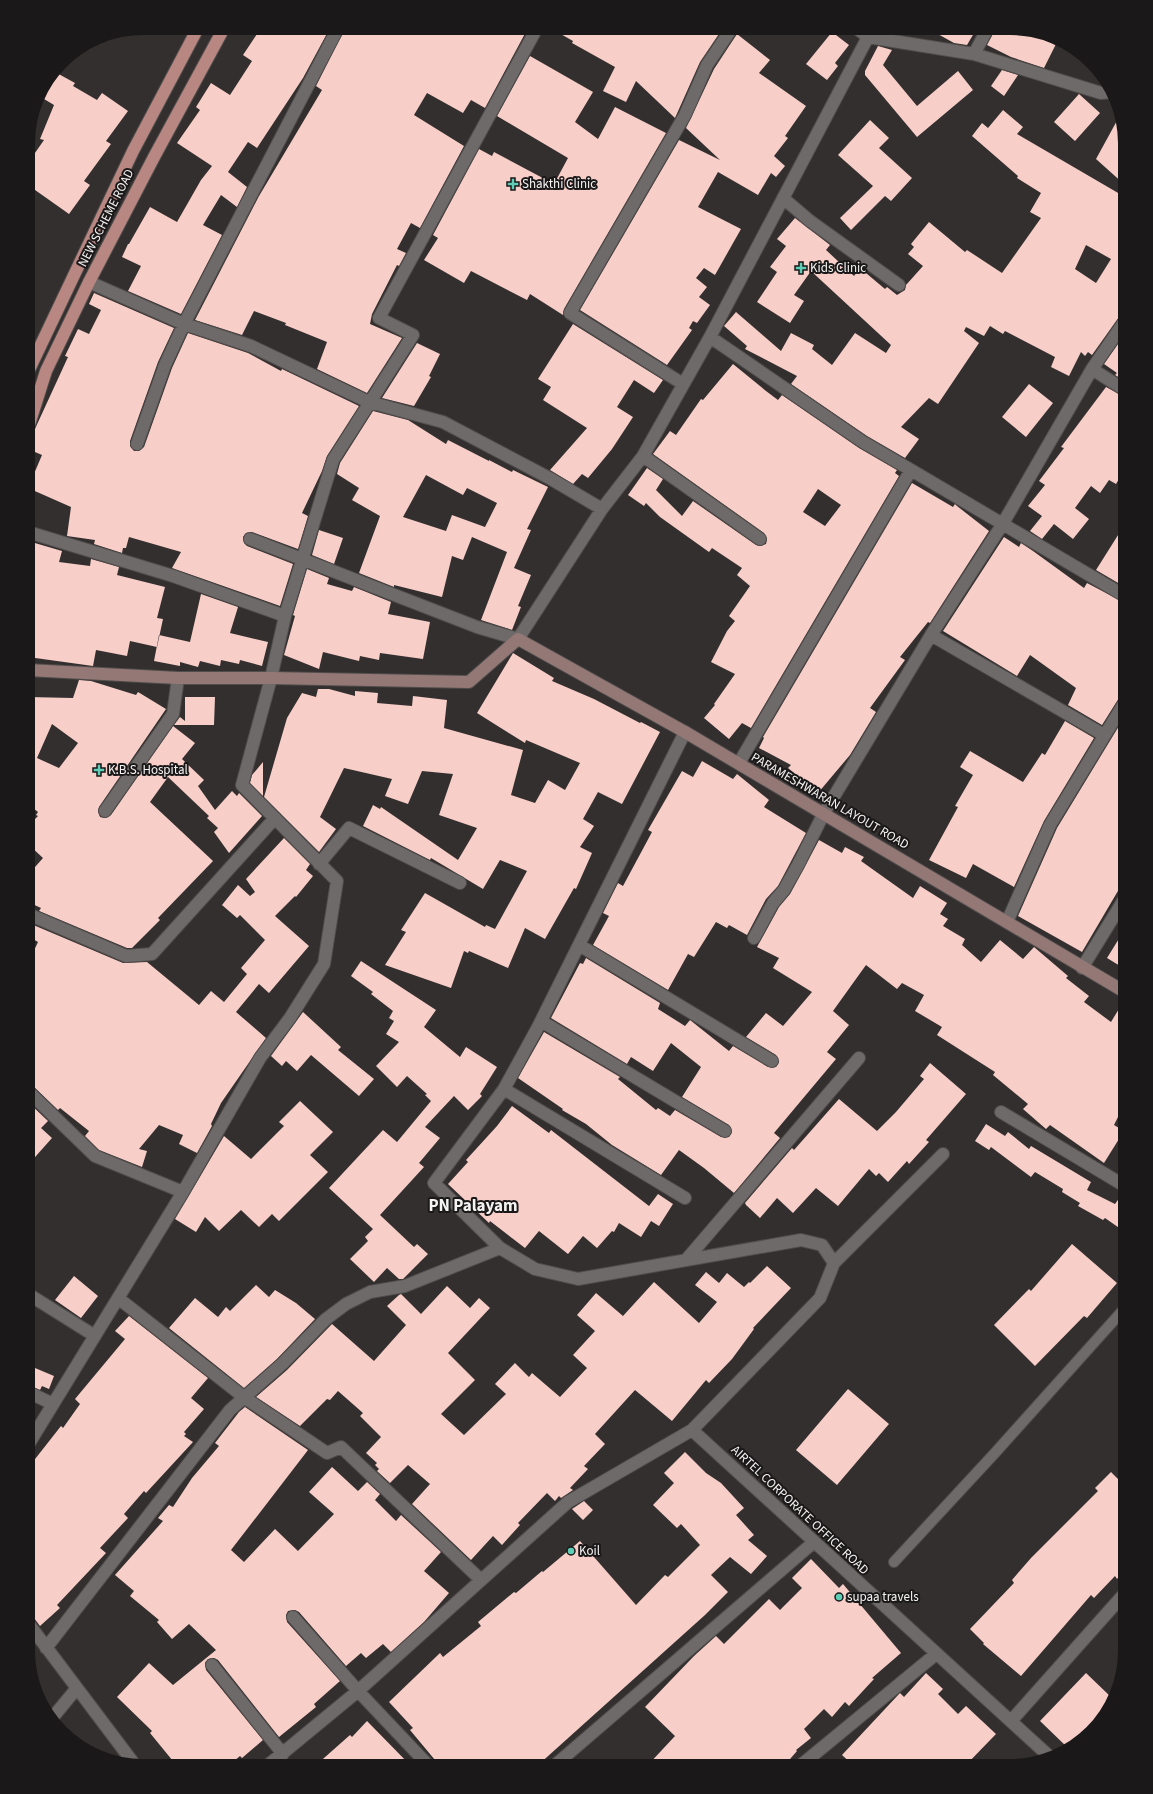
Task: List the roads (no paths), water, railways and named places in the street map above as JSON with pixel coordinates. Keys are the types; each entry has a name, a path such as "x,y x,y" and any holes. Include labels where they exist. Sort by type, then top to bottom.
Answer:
{"main road":[{"name":"NEW SCHEME ROAD","path":"35,357 133,151 194,35"},
{"name":"NEW SCHEME ROAD","path":"35,406 46,371 89,282 157,150 220,35"}],"street":[{"path":"136,444 165,365 184,324 334,35"},
{"path":"35,1434 183,1192 260,1058 290,1018 324,964 337,881 242,785 271,678 285,616 333,460 413,336 378,318 533,35"},
{"path":"683,384 570,313 684,115 707,65 727,35"},
{"path":"35,670 178,678 271,678 469,682 518,639 602,509 643,456 710,337 870,35"},
{"path":"881,35 974,54 1101,93 1105,93"},
{"path":"974,54 984,35"},
{"path":"783,198 810,221 899,285"},
{"path":"89,282 184,324 251,346 369,402 443,422 550,479 602,509"},
{"path":"754,938 773,903 784,890 798,865 824,813 931,635 1002,525 1092,369 1118,331"},
{"path":"710,337 863,442 1118,592"},
{"path":"1092,369 1118,386"},
{"path":"643,456 760,539"},
{"path":"739,763 911,470"},
{"path":"35,534 174,576 285,616"},
{"path":"250,539 477,627 518,639"},
{"path":"931,635 1104,735"},
{"name":"PARAMESHWARAN LAYOUT ROAD","path":"518,639 739,763 1118,988"},
{"path":"105,811 173,714 178,678"},
{"path":"1007,922 1050,825 1118,713"},
{"path":"685,732 541,1021 504,1089 434,1183 500,1248 535,1269 578,1279 801,1240 822,1245 834,1263"},
{"path":"35,917 126,956 152,954 275,818"},
{"path":"319,864 349,828 460,883"},
{"path":"1082,968 1118,909"},
{"path":"579,945 772,1061"},
{"path":"541,1021 725,1131"},
{"path":"686,1260 859,1058"},
{"path":"504,1089 685,1198"},
{"path":"35,1098 94,1156 183,1192"},
{"path":"1001,1112 1118,1182"},
{"path":"276,1759 358,1691 568,1502 692,1430 820,1298 834,1263 942,1154"},
{"path":"46,1648 230,1410 282,1364 326,1319 346,1304 370,1292 405,1286 500,1248"},
{"path":"35,1298 95,1336"},
{"path":"118,1298 245,1398 327,1453 341,1447 481,1580"},
{"path":"35,1395 53,1404"},
{"name":"AIRTEL CORPORATE OFFICE ROAD","path":"692,1430 1045,1753"},
{"path":"562,1759 814,1542"},
{"path":"1011,1721 1118,1601"},
{"path":"293,1617 358,1691 422,1759"},
{"path":"35,1633 130,1758"},
{"path":"808,1759 936,1654"},
{"path":"212,1665 283,1754"},
{"path":"56,1715 77,1688"}],"lane":[{"path":"894,1562 994,1454 1118,1316"}],"place":[{"name":"Shakthi Clinic","path":"513,184"},
{"name":"Kids Clinic","path":"801,268"},
{"name":"K.B.S. Hospital","path":"99,770"},
{"name":"Koil","path":"571,1551"},
{"name":"supaa travels","path":"839,1597"}],"district":[{"name":"PN Palayam","path":"473,1206"}]}
